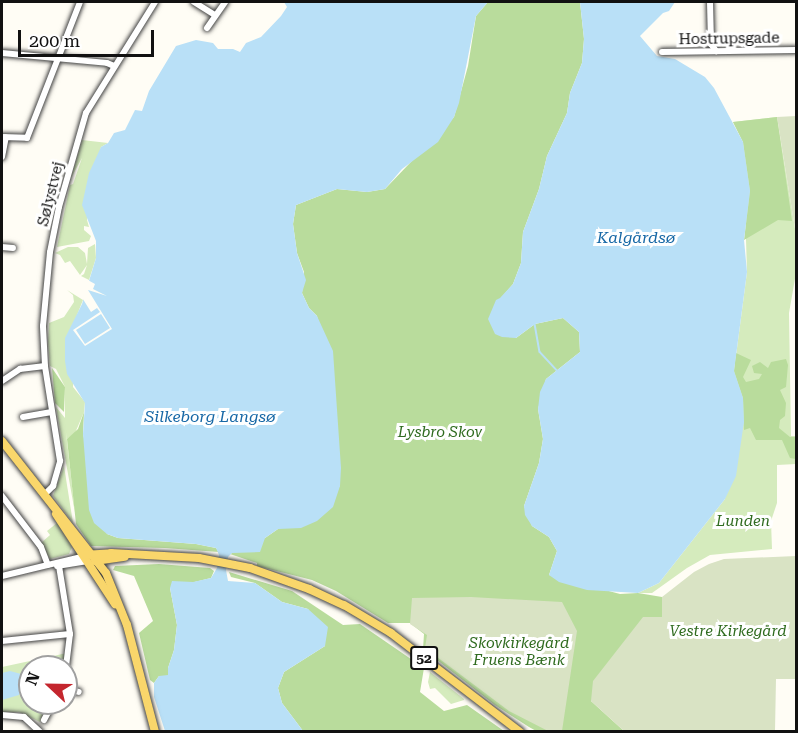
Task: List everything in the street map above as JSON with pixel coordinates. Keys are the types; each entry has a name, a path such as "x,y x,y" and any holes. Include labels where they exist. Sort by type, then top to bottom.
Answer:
{"main road":[{"path":"2,441 118,598 156,732"},
{"path":"55,510 58,519 90,558 128,633"},
{"name":"52","path":"90,558 135,555 214,561 232,564 298,584 354,611 391,633 520,732"}],"street":[{"path":"2,157 4,137 27,138 80,2"},
{"name":"Sølystvej","path":"44,495 53,486 59,471 45,366 44,306 59,207 86,113 155,2"},
{"path":"194,2 215,15"},
{"path":"207,28 225,2"},
{"path":"710,2 711,44 717,51"},
{"name":"Hostrupsgade","path":"662,52 796,50"},
{"path":"2,53 107,63 114,66"},
{"path":"2,247 14,248"},
{"path":"2,381 20,369 45,366"},
{"path":"23,417 52,412"},
{"path":"2,497 41,547 48,565"},
{"path":"48,565 59,566 90,558"},
{"path":"2,576 90,558"},
{"path":"59,566 70,634 67,655"},
{"path":"2,641 70,634"},
{"path":"2,715 24,717 32,722 40,732"},
{"path":"44,720 47,715"}],"green space":[{"name":"Lysbro Skov","path":"488,2 580,2 584,39 582,63 570,93 567,113 547,156 539,189 523,232 521,263 513,284 500,299 516,338 535,324 563,318 579,332 580,352 546,379 538,409 543,439 539,463 524,506 532,526 549,537 557,551 549,575 620,594 638,593 662,597 662,617 591,701 624,731 538,732 495,705 423,649 424,634 410,623 388,623 336,591 312,580 257,566 257,563 230,554 265,538 340,486 337,426 317,316 309,308 302,293 304,272 297,253 293,224 296,205 337,189 367,192 385,189 454,117 468,66 476,16"},
{"path":"796,116 796,235 777,117"},
{"name":"Lunden","path":"777,117 796,235 796,273 789,313 791,436 796,436 796,464 777,465 777,503 771,521 772,549 710,555 652,593 638,593 659,583 725,499 734,371 747,272 743,142 733,122"},
{"path":"777,117 792,221 778,220 744,240 750,191 743,142 733,122"},
{"path":"82,140 108,143 101,147 87,220 89,227 84,226 84,230 91,236 89,241 57,247 70,185 73,184 82,158 71,178"},
{"path":"95,244 96,258 89,280 81,276 87,265 80,275 70,261 65,263 60,255 55,253 68,247 78,247 85,253 87,264 88,248"},
{"path":"67,290 83,300 77,315 73,387 85,402 84,412 75,433 67,439 66,432 75,513 56,407 65,418 65,387 56,369 50,366 48,342 49,323 64,317 74,302 73,295"},
{"path":"736,353 751,360 743,377 746,382 759,379 762,374 754,373 752,366 760,362 768,368 771,362 786,359 788,365 786,387 780,390 786,403 785,416 780,420 779,428 790,437 796,437 796,459 790,458 782,440 756,440 750,428 744,430 743,398 734,371"},
{"path":"52,368 65,387 64,412 55,403"},
{"path":"84,412 83,434 107,534 118,538 196,544 216,548 219,552 91,546 76,524 67,439 78,429"},
{"path":"64,466 73,523 53,496"},
{"path":"57,523 72,547 69,554 50,559 41,543 50,535 47,531"},
{"name":"Vestre Kirkegård","path":"796,556 796,679 776,679 775,731 624,731 591,701 593,681 643,617 662,617 662,597 694,572 724,559"},
{"path":"159,564 210,568 214,571 211,578 170,588 177,625 174,650 168,668 169,676 159,676 154,683 150,680 139,633 153,621 134,576 113,570 115,566"},
{"path":"229,572 292,591 343,625 360,624 424,668 420,692 444,711 467,705 504,731 303,731 282,703 278,688 284,672 325,646 308,609 282,602 255,583 231,577"},
{"name":"Skovkirkegård Fruens Bænk","path":"471,597 562,602 577,631 562,731 548,731 509,711 425,648 427,635 410,624 412,598"},
{"path":"18,664 18,712 2,712 2,667"},
{"path":"430,672 464,700 451,704 435,688 430,689 428,682"},
{"path":"25,715 43,715 40,722"}],"water":[{"name":"Silkeborg Langsø","path":"284,2 488,2 476,16 459,103 454,117 438,142 402,169 385,189 367,192 337,189 296,205 293,224 297,253 306,280 302,293 309,308 317,316 333,351 341,468 340,486 333,507 317,521 301,528 278,529 265,538 260,552 232,553 228,557 226,570 228,581 255,583 282,602 308,609 328,627 325,646 284,672 278,688 282,703 303,731 165,731 154,697 154,683 159,676 168,675 174,650 177,625 170,588 172,581 193,582 211,578 217,568 219,555 216,548 196,544 118,538 107,534 94,523 89,510 83,434 85,403 67,374 65,361 65,338 82,304 96,258 96,241 82,205 89,173 101,147 108,143 114,133 125,130 135,110 142,111 149,91 176,46 196,40 213,43 218,49 233,49 240,52 246,43 261,37 281,16 287,7"},
{"name":"Kalgårdsø","path":"580,2 675,2 669,11 663,13 640,36 657,56 675,59 705,77 714,88 743,142 750,191 744,240 747,272 734,371 743,398 744,422 736,476 725,499 659,583 638,593 587,590 559,582 549,575 557,551 549,537 532,526 525,515 524,506 539,463 543,439 538,409 540,392 546,379 580,352 579,332 563,318 535,324 516,338 502,337 495,334 488,319 496,300 513,284 521,263 523,232 539,189 547,156 567,113 570,93 582,63 584,39"},
{"path":"10,671 18,673 18,695 2,700 2,673"}],"pier":[{"path":"86,279 95,284 93,289 107,296 88,290 112,329 85,346 73,330 100,312 97,308 91,312 81,296","holes":["101,314 110,328 85,344 76,330"]}],"waterway":[{"path":"535,324 540,352 557,370"}]}
